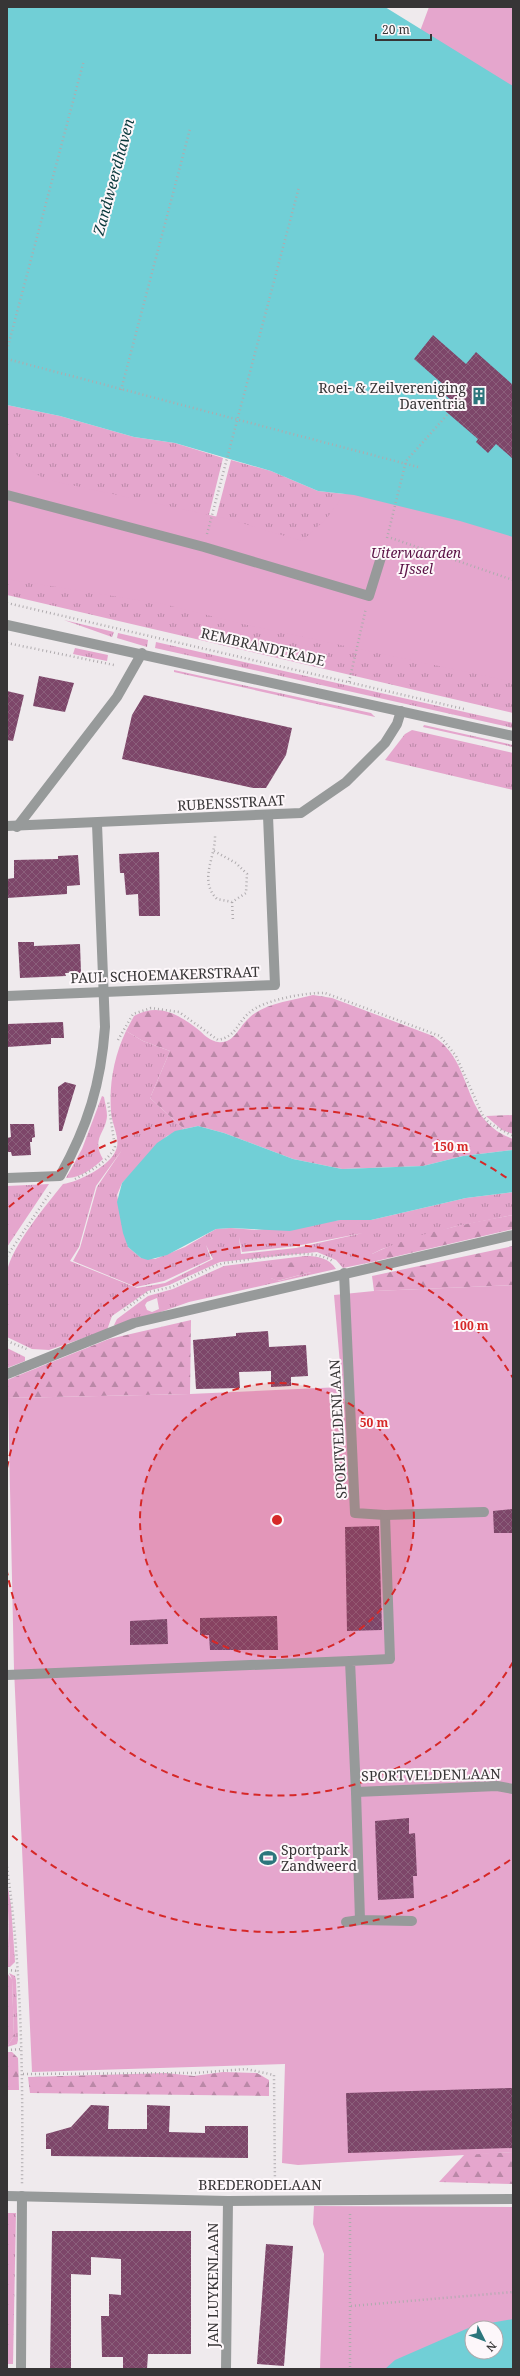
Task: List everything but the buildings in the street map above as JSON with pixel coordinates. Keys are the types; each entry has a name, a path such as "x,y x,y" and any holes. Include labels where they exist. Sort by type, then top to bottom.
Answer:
{"street":[{"path":"7,495 204,547 369,596 383,551"},
{"path":"7,625 142,653 513,736"},
{"name":"RUBENSSTRAAT","path":"12,827 117,697 142,653"},
{"name":"RUBENSSTRAAT","path":"12,827 268,816 301,813 346,782 385,743 397,724 401,711"},
{"name":"PAUL SCHOEMAKERSTRAAT","path":"7,996 275,985 268,816"},
{"path":"7,1178 60,1176 85,1126 96,1092 103,1059 105,1026 97,824"},
{"path":"7,1374 134,1323 513,1235"},
{"name":"SPORTVELDENLAAN","path":"344,1274 355,1513 385,1515"},
{"path":"7,1675 390,1659 385,1515 484,1512"},
{"name":"SPORTVELDENLAAN","path":"350,1661 356,1792 497,1786 513,1790"},
{"path":"356,1792 360,1920"},
{"path":"346,1922 360,1920 412,1921"},
{"name":"BREDERODELAAN","path":"7,2196 228,2201 513,2199"},
{"path":"21,2369 22,2196"},
{"name":"JAN LUYKENLAAN","path":"226,2369 228,2201"}],"path":[{"path":"7,350 84,60"},
{"path":"121,390 190,129"},
{"path":"204,547 300,187"},
{"path":"7,359 418,467"},
{"path":"448,414 405,464 387,537 513,580"},
{"path":"349,682 369,596"},
{"name":"REMBRANDTKADE","path":"7,603 470,710"},
{"path":"214,851 236,863 247,874 246,893 232,902 217,899 210,890 209,868 214,851 215,835"},
{"path":"232,902 233,921"},
{"path":"114,1046 133,1014 151,1008 179,1012 218,1040 230,1037 249,1012 264,1004 314,992 325,993 440,1036 456,1056 483,1116 489,1123 501,1132 513,1136"},
{"path":"7,1256 60,1176 66,1180 73,1180 98,1166 113,1152 115,1141 108,1114 108,1098"},
{"path":"113,1332 112,1323 115,1317 148,1292 172,1287 214,1266 307,1253 327,1257 344,1274"},
{"path":"7,1867 15,1921 22,2049 22,2196"},
{"path":"7,1970 18,1971"},
{"path":"7,2050 22,2049"},
{"path":"23,2074 195,2073 246,2069 274,2075 275,2200"},
{"path":"350,2199 350,2369"},
{"path":"351,2306 513,2292"}],"green space":[{"name":"Uiterwaarden IJssel","path":"429,7 513,7 513,682 247,625 163,604 7,579 7,441 20,459 29,468 48,480 228,519 302,541 327,518 349,488 365,179"},
{"path":"7,405 60,416 134,437 175,443 223,458 206,527 7,475"},
{"path":"231,460 271,471 318,491 354,495 513,537 513,713 7,595 7,519 311,555 213,529"},
{"path":"64,620 114,632 112,637"},
{"path":"118,633 148,640 147,647 117,638"},
{"path":"156,642 513,723 513,728 155,648"},
{"path":"75,648 108,655 107,661 73,654"},
{"path":"174,670 371,713 375,717 174,672"},
{"path":"424,725 513,745 513,747 423,727"},
{"path":"412,730 513,753 513,790 385,760 405,734"},
{"path":"313,995 332,998 433,1036 447,1048 456,1061 475,1105 484,1118 496,1130 513,1139 513,1150 463,1156 423,1166 342,1169 293,1159 224,1133 198,1126 184,1129 150,1098 170,1051 143,1041 126,1031 134,1016 152,1010 169,1012 185,1020 211,1039 218,1042 223,1042 232,1038 248,1019 262,1009 278,1003"},
{"path":"126,1031 143,1041 170,1051 150,1098 184,1129 167,1136 122,1183 117,1195 128,1247 141,1258 155,1259 185,1247 216,1229 231,1228 256,1230 340,1220 371,1220 466,1198 513,1192 513,1215 453,1227 382,1249 372,1254 372,1262 343,1268 336,1260 317,1252 220,1262 169,1285 148,1291 112,1316 107,1330 49,1350 32,1349 7,1337 7,1272 10,1262 22,1238 63,1184 70,1183 94,1172 113,1156 116,1150 117,1136 111,1116 111,1091 115,1060","holes":["122,1150 97,1187 80,1248 73,1261 136,1287 164,1281 211,1259 206,1245 213,1259 165,1283 137,1288 70,1261 79,1247 96,1186","363,1233 296,1248 241,1254 239,1237 242,1252 296,1246"]},
{"path":"102,1096 104,1097 107,1116 98,1146 103,1159 81,1175 66,1178 82,1149"},
{"path":"513,1115 513,1134 502,1130 486,1116"},
{"path":"49,1184 7,1247 7,1186"},
{"path":"513,1215 513,1229 372,1262 372,1254 406,1240 459,1226"},
{"path":"513,1246 513,1285 374,1291 372,1276"},
{"path":"310,1256 327,1260 336,1269 189,1302 118,1327 114,1325 117,1319 148,1296 173,1289 224,1266","holes":["311,1272 278,1281 271,1278","157,1298 159,1309 152,1312 147,1310 145,1305 147,1302"]},
{"path":"297,1262 311,1263 315,1269 311,1272 277,1281 271,1278 268,1268 272,1264"},
{"name":"Sportpark Zandweerd","path":"513,1285 513,2152 298,2165 282,2163 285,2064 32,2072 14,1669 8,1398 190,1394 342,1387 334,1295 374,1291"},
{"path":"191,1320 190,1394 7,1398 7,1380 109,1339"},
{"path":"7,1348 25,1357 25,1361 7,1368"},
{"path":"7,1882 11,1905 15,1962 10,1967"},
{"path":"7,1914 8,1920 10,1967 7,1967"},
{"path":"7,1973 12,1979 14,2036 7,2047"},
{"path":"9,1973 15,1976 16,1980 18,2040 17,2044 7,2047 14,2036 12,1979"},
{"path":"7,2052 12,2052 18,2058 19,2090 7,2090"},
{"path":"223,2072 257,2073 269,2080 269,2096 30,2093 28,2077 166,2073 194,2076"},
{"path":"513,2152 513,2184 439,2182 465,2154"},
{"path":"314,2206 513,2207 513,2369 320,2369 324,2254 313,2224"},
{"path":"7,2213 16,2213 13,2364 7,2364"}],"water":[{"name":"Zandweerdhaven","path":"7,7 385,7 513,86 513,537 460,521 354,495 318,491 271,471 175,443 134,437 60,416 7,405"},
{"path":"198,1126 224,1133 293,1159 342,1169 423,1166 463,1156 513,1150 513,1192 466,1198 371,1220 340,1220 290,1231 231,1228 216,1229 167,1255 148,1260 141,1258 128,1247 123,1233 117,1202 122,1183 157,1143 175,1131"},
{"path":"513,2319 513,2369 385,2369 395,2360 464,2330 464,2360 504,2360 504,2321"}],"place":[{"name":"Roei- & Zeilvereniging Daventria","path":"479,396"},
{"name":"Sportpark Zandweerd","path":"268,1858"}]}
